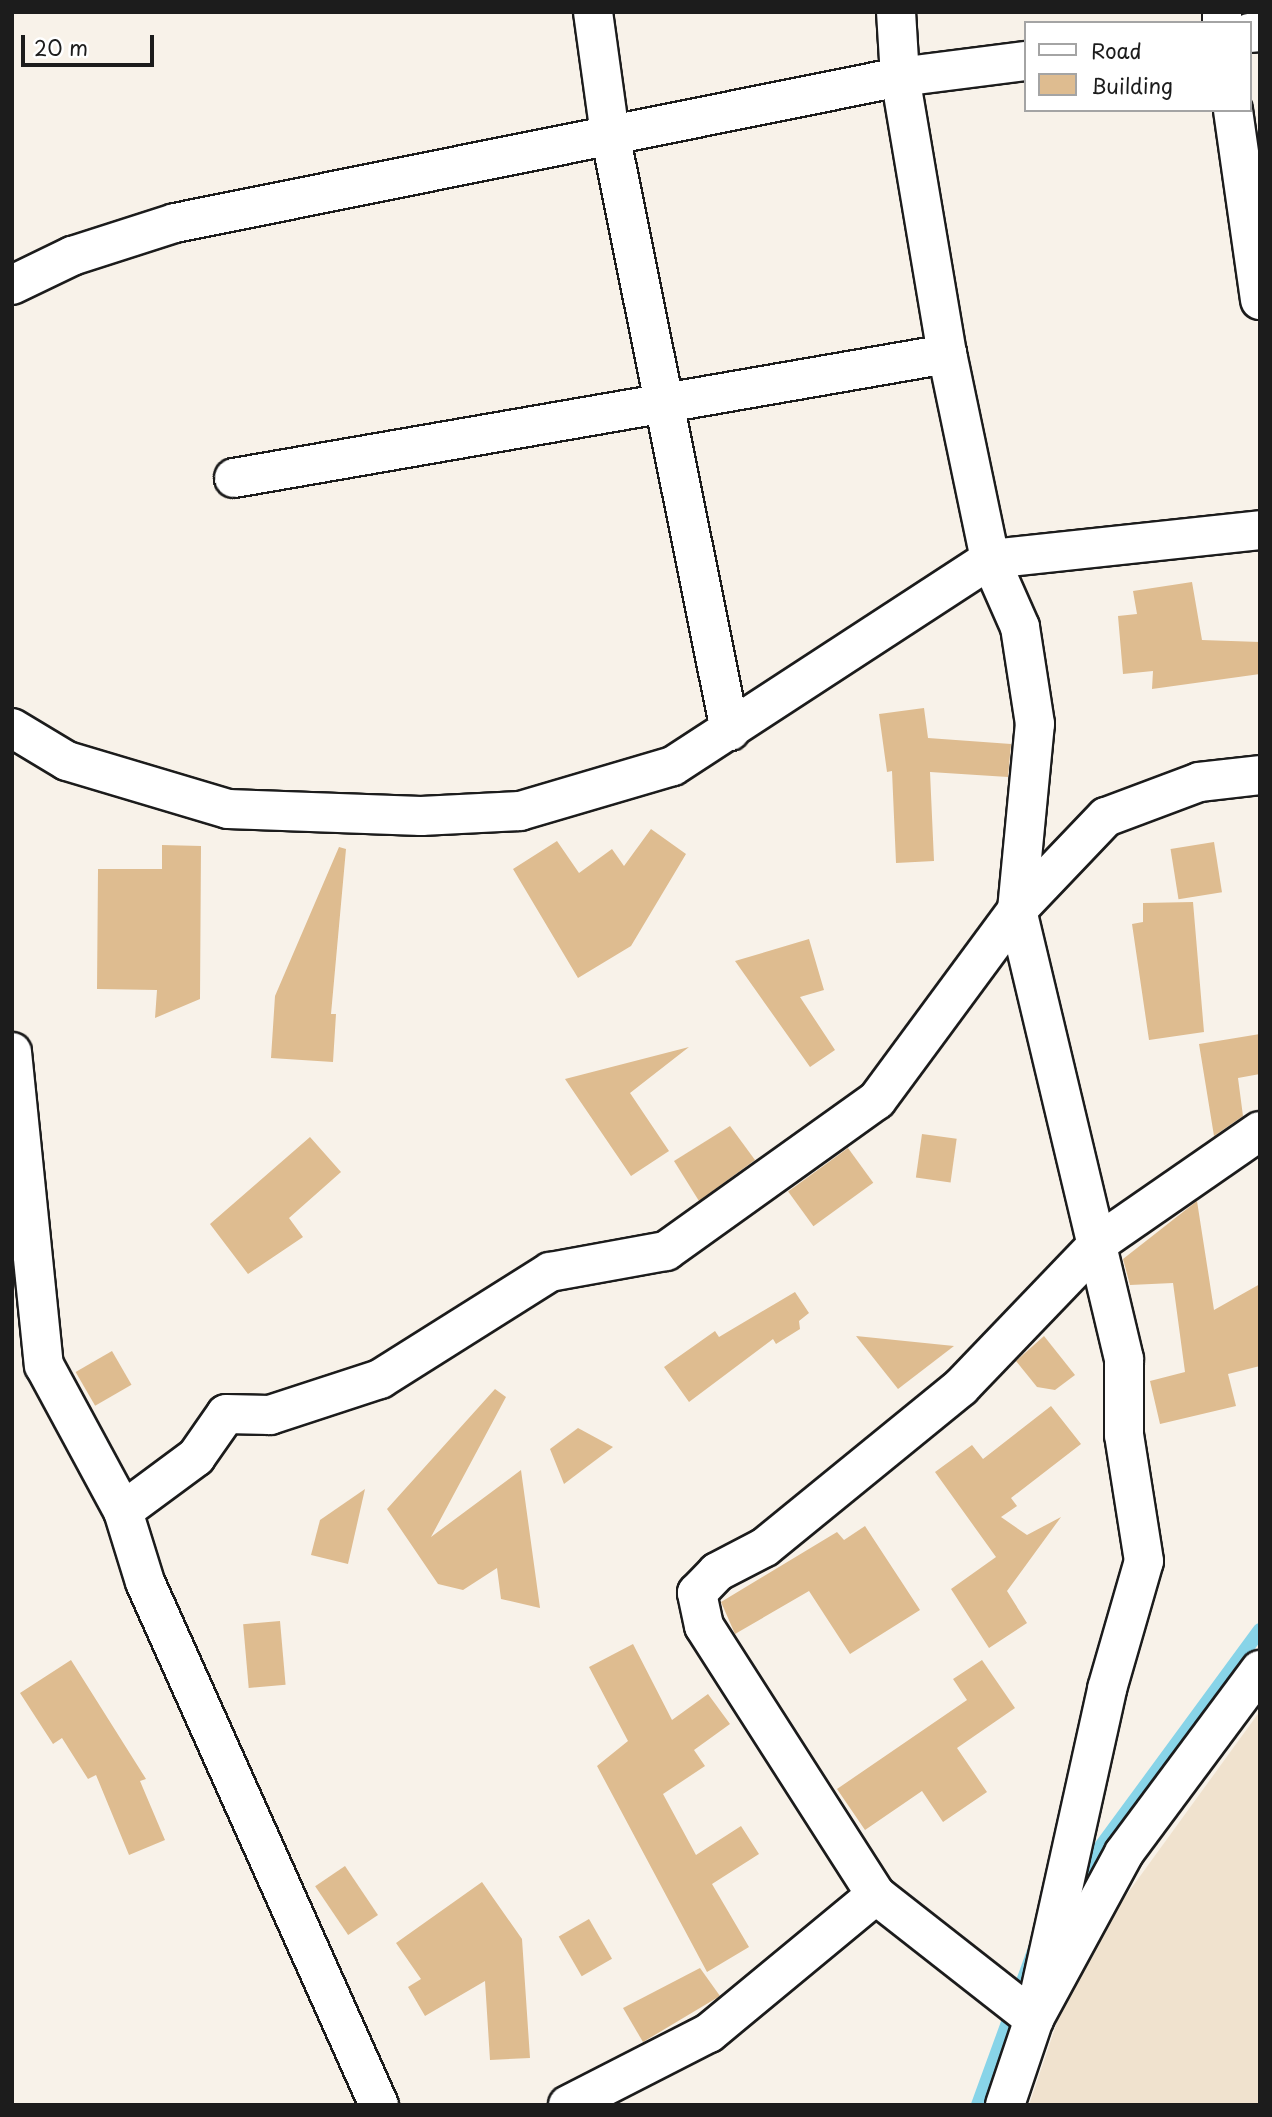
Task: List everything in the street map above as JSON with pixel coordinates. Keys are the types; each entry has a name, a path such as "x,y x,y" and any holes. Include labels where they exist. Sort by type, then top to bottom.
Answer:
{"street":[{"path":"593,12 610,134 730,731"},
{"path":"895,12 900,77 947,354 990,559 1020,627 1035,724 1017,910 1101,1241 1124,1359 1124,1435 1144,1560 1107,1689 1034,2019 1005,2105"},
{"path":"12,285 72,256 174,223 900,77 1024,61"},
{"path":"1233,112 1260,300"},
{"path":"234,478 662,401 947,354"},
{"path":"12,728 67,761 228,809 421,816 520,811 604,790 673,766 990,559 1260,530"},
{"path":"123,1511 196,1457 226,1414 270,1415 380,1379 550,1272 666,1251 877,1100 1017,910 1106,817 1199,782 1260,775"},
{"path":"12,1052 44,1364 123,1511 145,1582 379,2105"},
{"path":"1034,2019 876,1895 704,1626 696,1593 717,1572 765,1547 961,1387 1101,1241 1260,1131"},
{"path":"1034,2019 1124,1853 1260,1670"},
{"path":"568,2105 709,2033 876,1895"}],"shaded area":[{"path":"1260,1711 1260,2105 1029,2105 1077,1963"}],"building":[{"path":"1192,582 1202,640 1260,642 1260,674 1152,689 1153,671 1123,674 1118,616 1137,614 1133,591"},
{"path":"924,708 928,738 1011,744 1008,777 930,772 934,861 896,863 892,771 887,772 879,714"},
{"path":"651,829 686,854 631,946 578,978 513,869 557,841 579,873 612,849 624,866"},
{"path":"1214,842 1222,892 1179,899 1171,849"},
{"path":"162,845 201,846 200,999 155,1018 157,990 97,989 98,869 162,869"},
{"path":"339,847 346,849 331,1014 336,1014 333,1062 271,1058 275,996"},
{"path":"1193,902 1204,1032 1149,1040 1132,924 1143,922 1143,903"},
{"path":"809,939 824,990 800,997 835,1050 810,1067 735,961"},
{"path":"1260,1034 1260,1074 1238,1078 1243,1116 1214,1136 1199,1044"},
{"path":"689,1047 630,1093 669,1151 631,1176 565,1079"},
{"path":"730,1126 755,1160 699,1201 674,1161"},
{"path":"922,1134 957,1139 951,1182 916,1178"},
{"path":"310,1137 341,1172 289,1218 303,1237 248,1274 210,1224"},
{"path":"848,1148 873,1183 813,1226 788,1191"},
{"path":"1197,1201 1214,1310 1260,1284 1260,1366 1228,1374 1236,1406 1160,1424 1150,1381 1185,1372 1173,1283 1130,1285 1123,1259"},
{"path":"795,1292 809,1313 799,1321 800,1329 776,1344 773,1339 689,1402 664,1367 715,1331 719,1337"},
{"path":"856,1336 954,1346 898,1389"},
{"path":"1044,1336 1075,1375 1055,1390 1037,1387 1016,1361"},
{"path":"112,1351 132,1385 95,1406 76,1372"},
{"path":"495,1389 506,1397 431,1537 521,1470 540,1608 501,1599 497,1568 463,1590 438,1584 387,1509"},
{"path":"1051,1406 1081,1444 1011,1498 1017,1506 1001,1517 1027,1535 1061,1517 1007,1591 1027,1623 989,1648 951,1589 996,1557 935,1472 972,1445 983,1459"},
{"path":"578,1428 613,1447 564,1484 550,1449"},
{"path":"365,1489 348,1564 311,1555 320,1520"},
{"path":"865,1526 920,1610 850,1654 809,1591 735,1634 721,1602 837,1532 844,1540"},
{"path":"280,1621 286,1685 249,1688 243,1624"},
{"path":"633,1644 672,1720 708,1694 730,1724 694,1750 705,1766 663,1794 696,1855 741,1826 759,1854 712,1884 749,1947 707,1972 597,1766 628,1741 589,1667"},
{"path":"71,1660 146,1779 140,1781 165,1840 129,1855 96,1775 88,1779 62,1738 53,1744 20,1693"},
{"path":"982,1660 1015,1708 957,1748 987,1792 943,1822 922,1791 865,1830 837,1789 967,1700 953,1679"},
{"path":"345,1866 378,1915 348,1935 315,1886"},
{"path":"482,1882 522,1939 530,2058 490,2060 485,1981 425,2016 408,1987 421,1979 396,1943"},
{"path":"589,1919 612,1959 582,1976 559,1937"},
{"path":"700,1968 720,1996 643,2042 623,2008"}],"waterway":[{"path":"1080,1875 1260,1630"},
{"path":"978,2105 1036,1946"}]}
